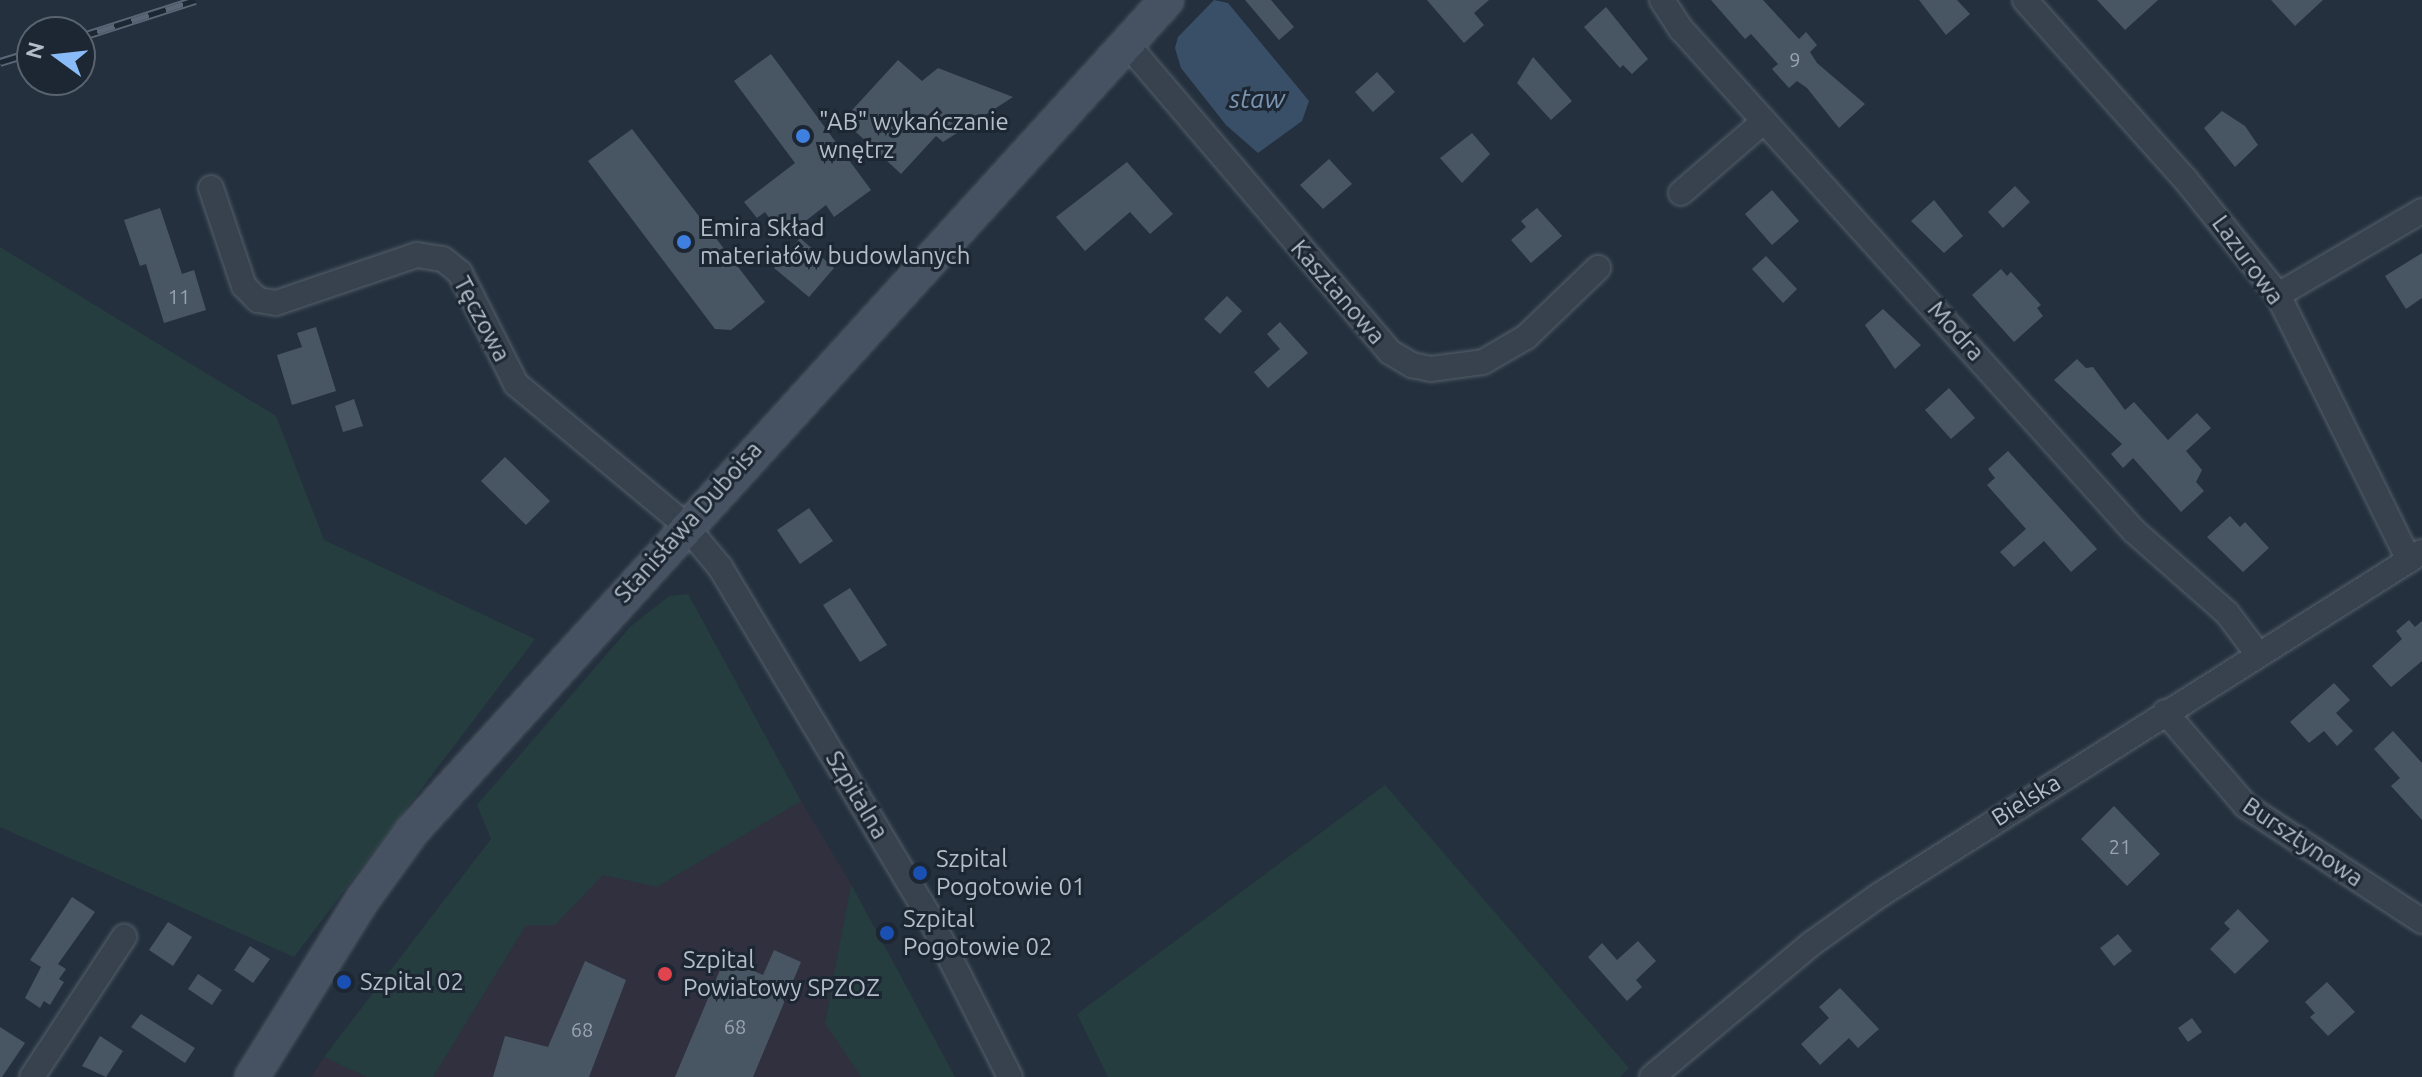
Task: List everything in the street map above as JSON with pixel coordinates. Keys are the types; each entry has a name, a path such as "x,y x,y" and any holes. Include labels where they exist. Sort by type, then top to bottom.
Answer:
{"street":[{"name":"Stanisława Duboisa","path":"252,1077 363,899 413,830 685,525 1167,0"},
{"name":"Modra","path":"1662,0 1681,29 2134,531 2227,613 2258,654"},
{"name":"Lazurowa","path":"2037,4 2253,259 2278,295 2415,556"},
{"name":"Kasztanowa","path":"1127,44 1390,352 1412,365 1431,369 1483,362 1526,337 1598,268"},
{"path":"1681,193 1764,121"},
{"name":"Tęczowa","path":"211,188 244,286 258,300 276,303 417,255 443,259 460,273 516,384 685,525"},
{"path":"2278,295 2422,211"},
{"name":"Szpitalna","path":"685,525 720,567 901,868 1010,1077"},
{"name":"Bielska","path":"1652,1077 1811,944 1878,896 2415,556"},
{"name":"Bursztynowa","path":"2165,712 2246,806 2422,921"},
{"path":"32,1077 124,937"}],"shaded area":[{"name":"Szpital Powiatowy SPZOZ","path":"801,801 851,884 825,1022 861,1077 433,1077 526,925 555,925 603,875 657,887"},
{"path":"324,1057 367,1077 311,1077"}],"green space":[{"path":"0,247 276,416 324,540 535,639 294,957 0,827"},
{"path":"688,594 801,801 657,887 603,875 555,925 526,925 433,1077 367,1077 324,1057 491,839 477,805 630,627 669,596"},
{"path":"1385,785 1629,1068 1620,1077 1108,1077 1077,1014"},
{"path":"851,884 955,1077 861,1077 825,1023"}],"water":[{"name":"staw","path":"1214,0 1228,3 1309,101 1302,121 1258,153 1226,125 1181,68 1175,48 1178,37"}],"building":[{"path":"1245,0 1271,0 1294,27 1279,40"},
{"path":"1427,0 1489,0 1474,13 1484,25 1464,43"},
{"path":"1711,0 1763,0 1799,39 1806,32 1817,45 1810,52 1817,63 1865,104 1839,128 1807,88 1797,81 1789,88 1772,69 1778,64 1751,34 1745,39"},
{"path":"1919,0 1957,0 1970,14 1946,35"},
{"path":"2097,0 2158,0 2125,30"},
{"path":"2271,0 2323,0 2295,26"},
{"path":"1606,7 1648,59 1632,74 1623,65 1620,68 1584,27"},
{"name":"\"AB\" wykańczanie wnętrz","path":"771,54 871,190 834,217 826,205 784,238 765,212 757,218 744,202 795,163 734,81"},
{"path":"1533,57 1572,101 1551,120 1517,83"},
{"path":"898,60 922,81 938,68 1013,97 943,142 936,136 901,174 843,120"},
{"path":"1377,72 1395,92 1373,112 1355,92"},
{"path":"2222,111 2245,126 2258,145 2235,167 2204,128"},
{"name":"Emira Skład materiałów budowlanych","path":"632,129 765,302 731,330 715,329 588,161"},
{"path":"1472,133 1490,154 1462,183 1440,158"},
{"path":"1329,159 1352,184 1323,209 1300,185"},
{"path":"1127,162 1173,214 1150,234 1130,212 1085,251 1056,217"},
{"path":"2015,186 2030,202 2003,228 1988,212"},
{"path":"1772,190 1799,221 1772,245 1745,214"},
{"path":"1934,200 1963,236 1944,253 1911,221"},
{"path":"160,208 182,274 194,270 206,310 164,323 146,264 140,266 124,220"},
{"path":"1537,208 1562,236 1531,263 1511,240 1526,227 1521,221"},
{"path":"800,238 834,268 809,297 774,268"},
{"path":"2422,253 2422,298 2406,309 2385,276"},
{"path":"1766,256 1797,289 1783,303 1752,269"},
{"path":"2001,269 2007,276 2011,272 2041,305 2037,308 2043,316 2014,342 1972,295"},
{"path":"1227,296 1242,311 1220,334 1204,319"},
{"path":"1883,309 1921,345 1895,369 1865,325"},
{"path":"1280,322 1308,353 1268,388 1254,372 1280,349 1267,334"},
{"path":"316,327 336,391 292,405 277,355 302,347 297,333"},
{"path":"2077,359 2086,368 2093,367 2125,410 2134,402 2168,440 2197,413 2211,428 2186,451 2202,470 2196,482 2204,491 2181,512 2133,458 2123,468 2111,454 2122,444 2054,380"},
{"path":"1949,388 1975,418 1951,439 1925,410"},
{"path":"354,399 363,426 343,432 335,406"},
{"path":"2008,451 2097,549 2071,572 2044,541 2014,567 2000,552 2026,529 1987,485 1995,478 1988,469"},
{"path":"505,457 550,501 526,525 481,481"},
{"path":"809,508 833,541 800,564 777,530"},
{"path":"2230,516 2240,527 2245,522 2269,548 2243,572 2207,537"},
{"path":"850,588 887,645 860,662 823,605"},
{"path":"2409,620 2415,627 2422,621 2422,661 2391,687 2372,666 2402,639 2396,631"},
{"path":"2334,683 2350,700 2336,713 2353,731 2337,746 2324,731 2309,743 2290,722"},
{"path":"2393,731 2422,763 2422,820 2391,786 2400,778 2374,749"},
{"path":"2114,806 2160,854 2127,886 2081,839"},
{"path":"72,897 95,912 58,964 66,969 59,979 64,982 50,1005 44,1001 40,1008 25,998 41,967 30,960"},
{"path":"2238,909 2269,941 2235,974 2210,949 2230,929 2224,923"},
{"path":"168,922 192,937 173,966 149,950"},
{"path":"2118,934 2132,951 2114,966 2100,948"},
{"path":"1638,941 1656,961 1636,980 1642,987 1627,1001 1588,957 1602,943 1617,960"},
{"path":"250,946 270,959 253,983 234,970"},
{"path":"774,950 801,962 753,1077 675,1077 725,958 763,975"},
{"path":"585,961 626,980 589,1077 493,1077 505,1036 548,1047"},
{"path":"198,974 222,990 212,1005 188,989"},
{"path":"2327,982 2355,1012 2328,1036 2310,1017 2315,1013 2305,1002"},
{"path":"1840,988 1879,1029 1858,1048 1849,1038 1820,1065 1801,1044 1829,1018 1819,1007"},
{"path":"141,1014 195,1048 185,1063 131,1027"},
{"path":"2192,1018 2202,1032 2188,1042 2178,1028"},
{"path":"0,1027 25,1043 2,1077 0,1077"},
{"path":"100,1036 123,1051 106,1077 82,1066"}],"railway":[{"path":"96,32 195,0"},
{"path":"0,62 16,57"}],"place":[{"name":"\"AB\" wykańczanie wnętrz","path":"803,136"},
{"name":"Emira Skład materiałów budowlanych","path":"684,242"},
{"name":"Szpital Pogotowie 01","path":"920,873"},
{"name":"Szpital Pogotowie 02","path":"887,933"},
{"name":"Szpital Powiatowy SPZOZ","path":"665,974"},
{"name":"Szpital 02","path":"344,982"}]}
